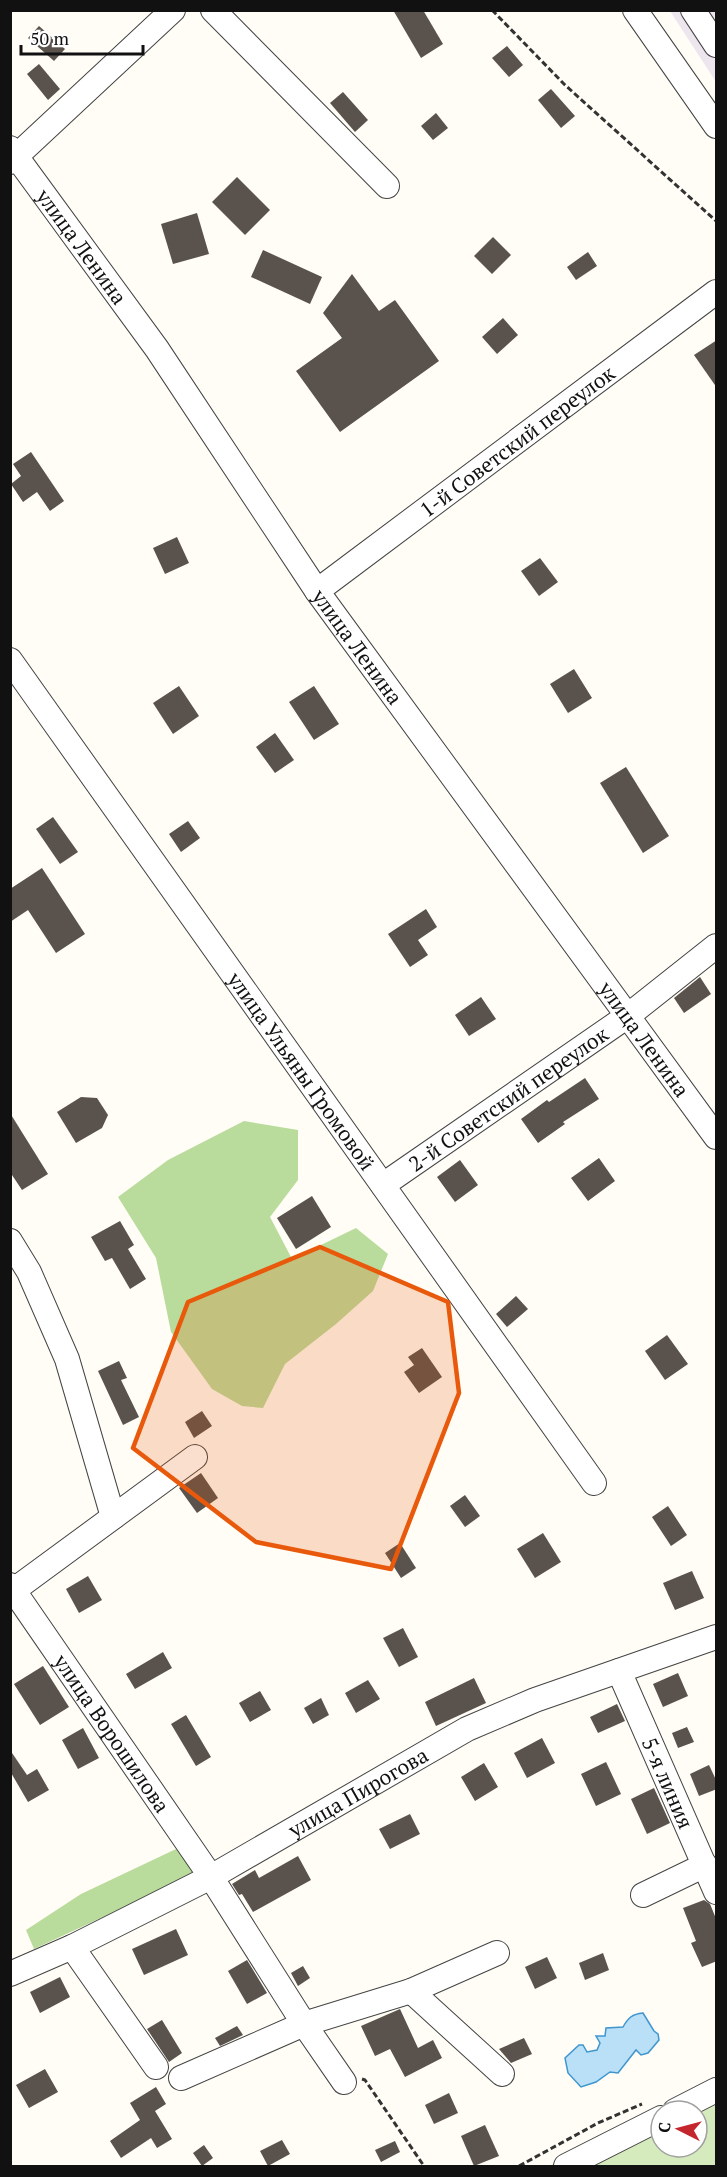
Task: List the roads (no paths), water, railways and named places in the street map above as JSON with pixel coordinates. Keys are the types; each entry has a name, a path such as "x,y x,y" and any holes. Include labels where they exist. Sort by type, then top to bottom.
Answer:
{"street":[{"path":"13,156 173,10"},
{"path":"213,10 387,186"},
{"path":"635,10 717,126"},
{"path":"693,10 717,45"},
{"name":"улица Ленина","path":"13,156 157,350 317,591 717,1137"},
{"name":"1-й Советский переулок","path":"317,591 717,292"},
{"name":"улица Ульяны Громовой","path":"10,660 594,1483"},
{"name":"2-й Советский переулок","path":"383,1185 629,1015 717,946"},
{"path":"10,1241 29,1272 67,1359 113,1517"},
{"name":"улица Ворошилова","path":"195,1457 12,1587 211,1877 340,2077"},
{"name":"улица Пирогова","path":"10,1974 72,1947 211,1877 467,1730 535,1700 717,1637"},
{"name":"5-я линия","path":"619,1671 717,1892"},
{"path":"643,1895 705,1865"},
{"path":"72,1947 156,2067"},
{"path":"181,2078 304,2024 411,1991 497,1953"},
{"path":"411,1991 502,2074"},
{"path":"699,2099 717,2090"},
{"path":"566,2166 649,2124"}],"water":[{"path":"643,2013 658,2034 659,2040 648,2053 641,2055 636,2050 618,2073 610,2072 596,2082 581,2087 568,2073 565,2058 579,2045 583,2045 587,2052 597,2050 600,2043 596,2036 605,2036 606,2028 623,2027 631,2017"}]}
